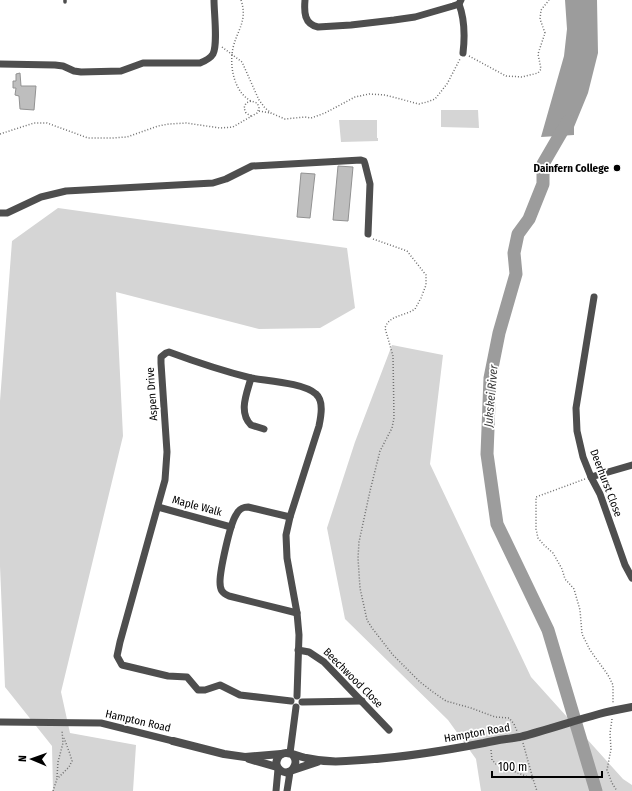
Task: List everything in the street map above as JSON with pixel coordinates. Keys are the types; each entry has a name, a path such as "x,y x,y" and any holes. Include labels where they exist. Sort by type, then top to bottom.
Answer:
{"street":[{"path":"0,64 66,66 74,71 81,72 121,71 143,63 200,63 207,61 214,52 214,0"},
{"path":"305,0 304,13 306,18 312,25 318,27 351,25 415,17 460,2 463,15 463,53"},
{"path":"0,213 8,213 41,197 66,191 213,183 226,179 252,166 361,160 366,164 370,184 368,234"},
{"name":"Deerhurst Close","path":"594,297 576,414 581,450 591,477 600,494 625,565 632,578"},
{"name":"Aspen Drive","path":"291,701 240,695 220,685 204,690 198,690 186,677 168,676 131,668 122,665 118,661 117,656 119,646 165,480 167,452 161,363 163,354 169,352 189,360 251,378 305,387 317,395 320,401 321,410 319,426 287,529 286,542 299,635 297,696"},
{"path":"251,378 243,408 244,415 251,425 264,428"},
{"path":"591,477 632,464"},
{"name":"Maple Walk","path":"158,507 231,527"},
{"path":"290,517 259,509 244,507 236,513 231,527 220,576 220,589 223,594 241,600 297,614"},
{"name":"Beechwood Close","path":"298,650 309,652 324,662 389,730"},
{"path":"296,707 291,701 293,697 300,697 302,702"},
{"path":"287,791 292,771 296,764 296,761 291,754 296,707 302,702 362,701"},
{"name":"Hampton Road","path":"245,757 285,753 322,761 354,761 433,753 520,737 601,714 632,707"},
{"name":"Hampton Road","path":"0,722 101,723 224,754 245,757 278,768 284,772 292,771 322,761"},
{"path":"276,791 278,768 277,759 281,754"}],"path":[{"path":"241,0 244,21 233,46 232,56 234,75 238,88 244,97 256,103 259,108 258,111"},
{"path":"258,111 270,113 285,119 304,117 311,118 325,113 355,96 369,94 385,95 419,104 427,102 435,99 447,84 463,53 506,76 522,76 538,73 541,69 538,54 545,33 540,19 541,10 549,0"},
{"path":"215,41 232,56 242,62 259,100 270,113"},
{"path":"251,101 246,103 244,108 246,114 251,116"},
{"path":"0,134 34,123 47,123 88,138 127,137 158,126 169,124 186,123 220,128 233,127 254,115 258,111"},
{"path":"368,234 372,238 407,252 426,275 426,281 421,298 415,309 395,317 386,324 385,328 393,356 394,418 392,428 380,452 370,491 360,542 358,558 360,581 366,614 372,628 393,655 424,685 444,700 496,717 509,718 514,724 529,760 537,791"},
{"path":"591,477 536,497 536,529 538,538 553,553 562,569 565,579 574,589 580,610 582,634 590,650 608,675 613,685 612,701 615,711 611,721 611,748 607,770 617,791"},
{"path":"57,779 72,761 62,730"},
{"path":"53,791 57,779 58,762 64,738"},
{"path":"489,742 492,760 496,764 533,779"}],"shaded area":[{"path":"565,0 597,0 598,53 588,93 574,127 574,135 541,137 564,56 567,29"},
{"path":"441,110 478,110 479,128 441,127"},
{"path":"339,120 377,120 378,141 341,142"},
{"path":"58,208 347,248 355,308 320,328 259,329 116,292 123,436 61,692 70,733 136,745 133,791 53,791 52,746 5,687 0,566 0,401 12,241"},
{"path":"392,345 443,355 430,464 531,677 623,779 632,785 632,791 481,791 476,759 448,720 345,619 327,528 355,442"}],"building":[{"path":"20,73 21,86 36,86 34,110 20,109 19,96 15,95 16,88 13,88 13,81 16,81 16,74"},
{"path":"338,166 353,167 348,221 333,220"},
{"path":"301,173 315,174 310,218 297,217"}],"waterway":[{"name":"Jukskei River","path":"568,121 543,164 543,184 529,219 518,234 514,253 516,274 499,333 490,378 487,454 497,524 548,630 596,791"}],"place":[{"name":"Dainfern College","path":"617,168"}]}
